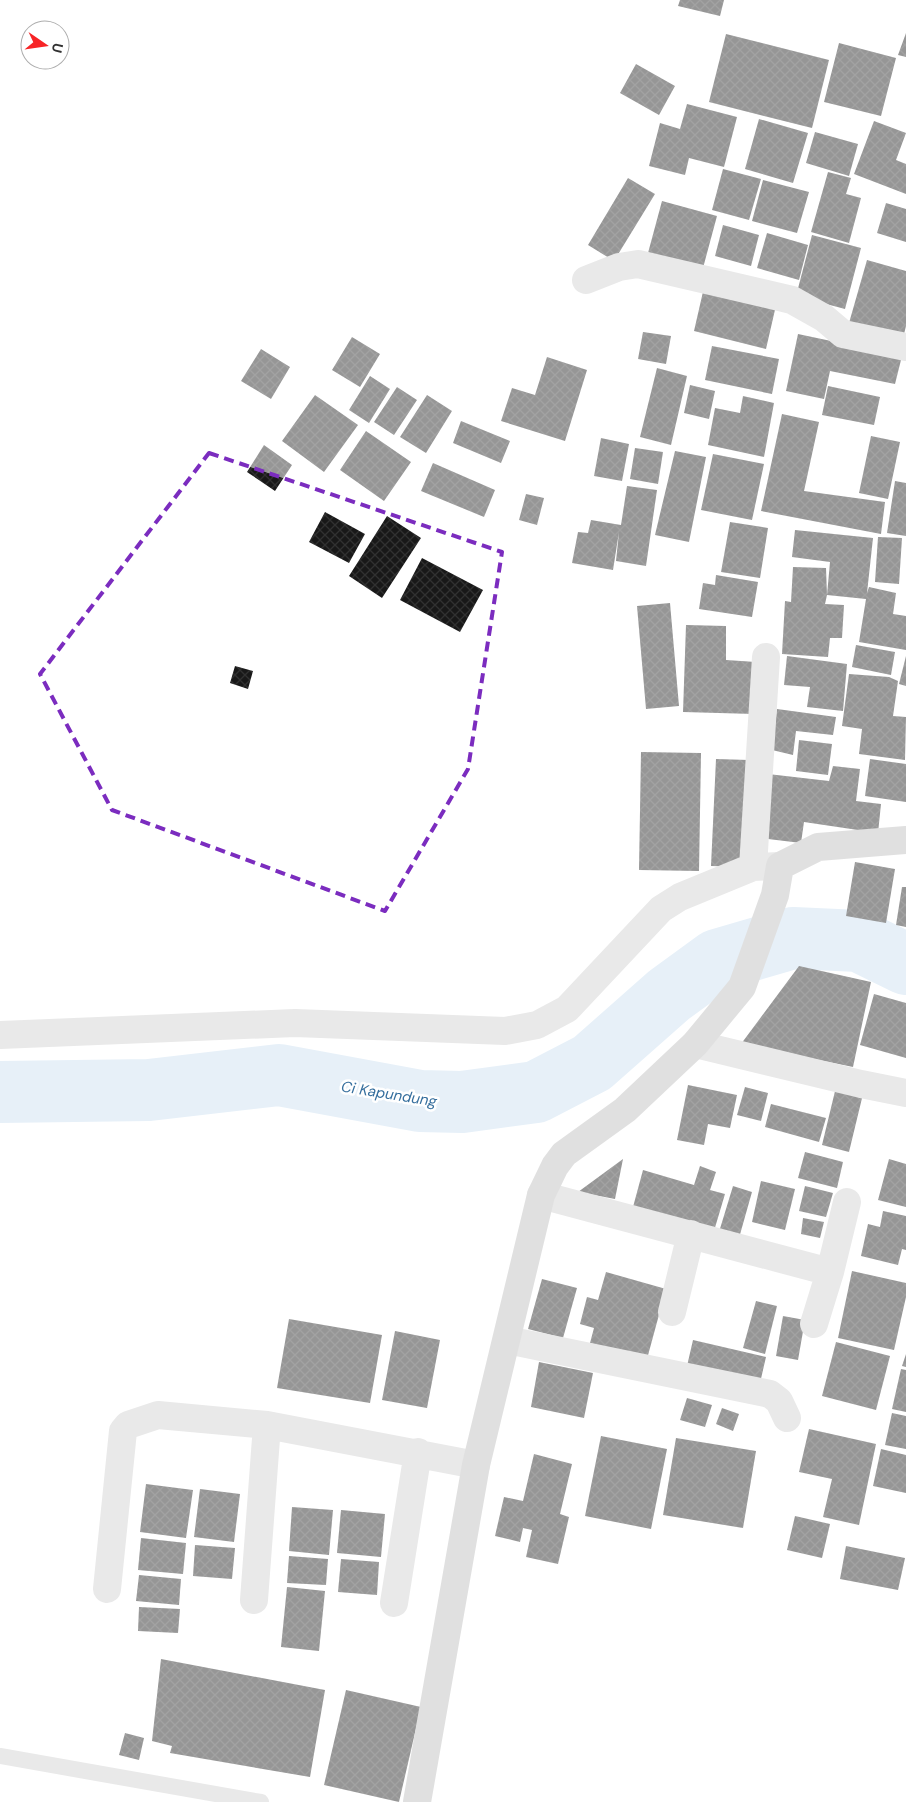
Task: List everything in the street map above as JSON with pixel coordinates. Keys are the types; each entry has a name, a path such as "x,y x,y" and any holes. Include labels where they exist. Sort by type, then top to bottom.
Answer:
{"street":[{"path":"586,280 619,267 638,264 792,300 824,318 843,334 906,347"},
{"path":"753,867 766,657"},
{"path":"0,1034 295,1023 505,1032 537,1025 567,1009 661,909 680,897 753,867 780,866 818,847 906,840"},
{"path":"417,1802 476,1464 541,1195 554,1166 564,1154 625,1110 696,1044 742,987 775,895 780,866"},
{"path":"696,1044 906,1093"},
{"path":"541,1195 830,1272"},
{"path":"814,1324 830,1272 846,1202"},
{"path":"672,1312 691,1234"},
{"path":"507,1340 770,1394 779,1401 787,1418"},
{"path":"107,1588 123,1431 128,1426 158,1415 266,1425 476,1464"},
{"path":"254,1600 266,1425"},
{"path":"394,1604 418,1452"}],"lane":[{"path":"0,1756 261,1802"}],"highlighted area":[{"path":"209,453 502,552 468,769 385,911 112,810 40,674"}],"building":[{"path":"680,0 724,0 720,16 678,6"},
{"path":"906,33 906,57 898,55"},
{"path":"726,34 829,60 812,128 709,102"},
{"path":"839,43 896,58 881,116 824,102"},
{"path":"636,64 675,86 659,115 620,93"},
{"path":"687,104 737,117 724,167 689,158 685,175 649,166 660,123 680,129"},
{"path":"759,119 808,133 793,183 745,169"},
{"path":"874,121 906,133 896,160 906,164 906,194 854,174"},
{"path":"815,132 858,144 849,176 806,163"},
{"path":"723,169 761,179 749,220 712,210"},
{"path":"828,172 851,178 846,194 861,198 849,243 811,232"},
{"path":"628,178 655,194 614,261 588,245"},
{"path":"763,180 809,192 797,233 752,221"},
{"path":"662,201 717,216 703,268 648,253"},
{"path":"886,203 906,209 906,242 877,233"},
{"path":"723,225 759,235 751,266 715,256"},
{"path":"767,233 808,245 799,280 757,268"},
{"path":"812,235 861,248 845,309 796,296"},
{"path":"867,260 906,271 906,326 903,338 849,323"},
{"path":"705,283 777,301 766,349 694,331"},
{"path":"643,332 671,336 666,364 638,359"},
{"path":"798,334 902,356 895,384 830,371 824,399 786,391"},
{"path":"352,337 380,354 360,387 332,370"},
{"path":"712,346 779,359 772,394 705,380"},
{"path":"261,349 290,367 271,399 241,381"},
{"path":"547,357 587,370 565,441 501,421 512,388 535,395"},
{"path":"657,368 687,376 671,445 640,437"},
{"path":"370,376 390,389 369,423 349,410"},
{"path":"690,385 715,391 709,419 684,413"},
{"path":"828,386 880,397 874,425 822,415"},
{"path":"397,387 417,400 394,435 374,422"},
{"path":"315,395 358,425 324,472 282,441"},
{"path":"427,395 452,411 426,453 400,437"},
{"path":"743,396 774,403 764,457 708,445 715,408 740,413"},
{"path":"782,414 819,422 804,491 885,502 881,534 761,511"},
{"path":"461,421 510,441 501,463 453,443"},
{"path":"366,431 411,462 384,501 340,470"},
{"path":"871,436 900,442 888,499 859,493"},
{"path":"601,438 629,444 622,481 594,476"},
{"path":"264,445 292,465 275,491 247,472"},
{"path":"635,448 663,452 658,484 630,479"},
{"path":"675,451 706,457 689,542 655,535"},
{"path":"713,454 764,464 752,520 701,510"},
{"path":"433,463 495,490 484,517 421,491"},
{"path":"895,481 906,483 906,536 887,533"},
{"path":"627,486 657,490 646,566 616,561 619,532 613,570 572,563 578,532 588,533 591,520 621,525"},
{"path":"526,494 544,498 537,525 519,520"},
{"path":"325,512 365,534 349,563 309,542"},
{"path":"387,516 421,538 382,598 349,576"},
{"path":"730,522 768,528 760,578 721,572"},
{"path":"795,530 873,538 867,593 869,587 896,593 893,614 906,616 906,650 859,642 866,599 827,595 830,562 792,557"},
{"path":"878,537 902,538 899,584 875,582"},
{"path":"422,558 483,590 460,632 400,600"},
{"path":"793,567 826,568 827,595 825,604 844,605 842,638 830,638 828,657 782,654 785,601 791,602"},
{"path":"716,575 758,582 752,617 699,609 703,583 715,585"},
{"path":"670,603 679,706 646,709 637,606"},
{"path":"686,625 726,626 726,660 756,662 754,714 683,712"},
{"path":"856,645 895,652 891,675 852,667"},
{"path":"787,656 847,664 843,711 807,707 810,687 784,685"},
{"path":"906,656 906,686 899,684"},
{"path":"235,666 253,671 248,689 230,683"},
{"path":"849,674 889,677 898,681 893,716 906,717 905,760 859,754 862,729 842,726"},
{"path":"777,709 836,717 833,735 796,731 793,755 772,750"},
{"path":"799,740 832,744 828,775 796,771"},
{"path":"641,752 701,753 699,871 639,870"},
{"path":"716,759 749,760 743,867 711,866"},
{"path":"870,759 906,764 906,802 865,796"},
{"path":"833,766 860,769 856,801 881,804 878,833 804,822 801,843 760,838 768,774 829,781"},
{"path":"855,862 895,869 886,923 846,916"},
{"path":"902,887 906,887 906,927 896,925"},
{"path":"799,966 871,982 853,1067 741,1044"},
{"path":"874,994 906,1003 906,1058 860,1045"},
{"path":"688,1085 737,1095 730,1128 708,1124 704,1145 677,1140"},
{"path":"745,1087 768,1093 761,1121 737,1115"},
{"path":"836,1087 863,1094 849,1152 822,1145"},
{"path":"771,1104 826,1118 819,1142 765,1127"},
{"path":"805,1152 843,1162 837,1188 798,1178"},
{"path":"623,1159 615,1199 578,1192"},
{"path":"889,1159 906,1164 906,1207 878,1200"},
{"path":"700,1166 716,1172 710,1190 725,1194 714,1231 633,1207 643,1170 694,1185"},
{"path":"761,1181 795,1189 785,1230 752,1222"},
{"path":"733,1186 752,1192 739,1238 719,1232"},
{"path":"805,1186 833,1193 826,1217 799,1211"},
{"path":"883,1211 906,1216 906,1250 902,1249 898,1265 861,1256 868,1224 880,1227"},
{"path":"803,1218 824,1222 820,1238 801,1234"},
{"path":"852,1271 906,1283 906,1297 894,1350 838,1338"},
{"path":"606,1272 666,1289 647,1359 590,1343 594,1328 580,1324 587,1297 598,1300"},
{"path":"542,1279 577,1288 563,1338 528,1329"},
{"path":"756,1301 777,1306 765,1354 743,1348"},
{"path":"783,1316 805,1320 798,1360 776,1356"},
{"path":"289,1319 382,1335 370,1403 277,1388"},
{"path":"395,1331 440,1340 427,1408 382,1400"},
{"path":"693,1340 766,1357 760,1383 687,1366"},
{"path":"836,1342 890,1356 876,1410 822,1396"},
{"path":"906,1354 906,1367 902,1366"},
{"path":"539,1362 593,1373 584,1418 531,1407"},
{"path":"901,1369 906,1370 906,1412 892,1409"},
{"path":"687,1398 712,1405 705,1427 680,1420"},
{"path":"722,1408 739,1414 733,1431 716,1424"},
{"path":"892,1413 906,1416 906,1449 885,1445"},
{"path":"809,1429 876,1444 859,1525 823,1517 832,1479 799,1472"},
{"path":"601,1436 667,1449 651,1529 585,1516"},
{"path":"676,1438 756,1451 743,1528 663,1515"},
{"path":"881,1449 906,1455 906,1493 873,1486"},
{"path":"534,1454 572,1464 560,1514 569,1517 558,1564 526,1557 532,1530 523,1528 520,1542 495,1536 504,1497 523,1501"},
{"path":"146,1484 193,1490 186,1538 140,1532"},
{"path":"200,1489 240,1494 234,1542 194,1537"},
{"path":"292,1507 333,1510 329,1555 289,1551"},
{"path":"341,1510 385,1514 381,1557 337,1553"},
{"path":"795,1516 830,1524 822,1558 787,1550"},
{"path":"141,1538 186,1543 183,1574 138,1570"},
{"path":"195,1545 235,1548 232,1579 193,1576"},
{"path":"846,1546 905,1558 898,1590 840,1579"},
{"path":"289,1556 328,1559 326,1585 287,1583"},
{"path":"341,1559 379,1562 377,1595 338,1592"},
{"path":"139,1575 181,1579 179,1605 136,1601"},
{"path":"287,1587 325,1591 319,1651 281,1647"},
{"path":"139,1607 180,1609 178,1633 138,1631"},
{"path":"161,1659 325,1690 310,1777 170,1753 172,1746 152,1741"},
{"path":"346,1690 421,1707 399,1802 324,1785"},
{"path":"125,1733 144,1738 139,1760 119,1755"}],"waterway":[{"name":"Ci Kapundung","path":"0,1092 149,1090 279,1075 420,1101 462,1102 536,1092 592,1063 669,995 717,960 793,938 859,941 906,964"}]}
